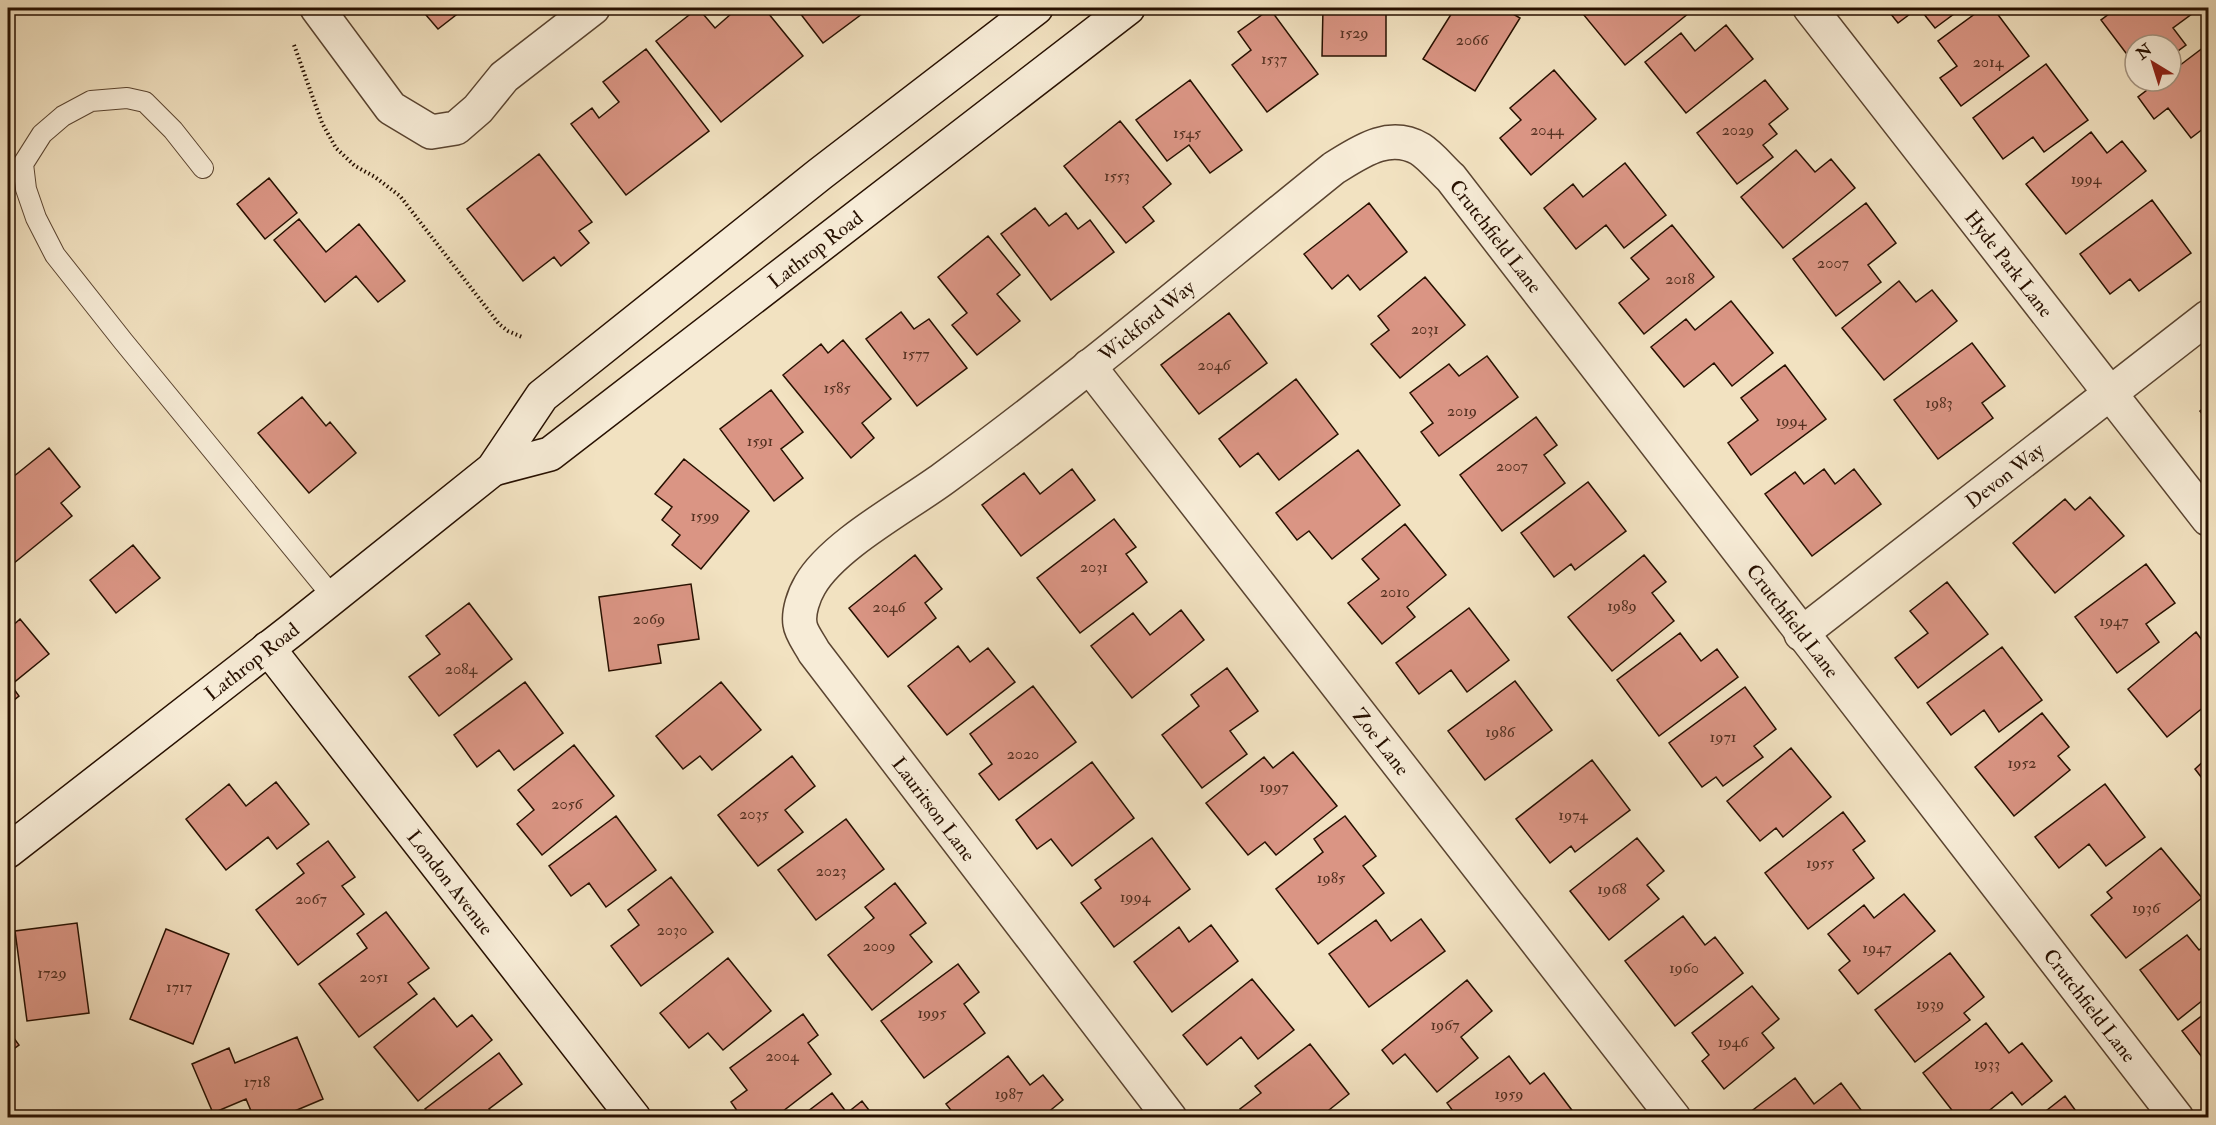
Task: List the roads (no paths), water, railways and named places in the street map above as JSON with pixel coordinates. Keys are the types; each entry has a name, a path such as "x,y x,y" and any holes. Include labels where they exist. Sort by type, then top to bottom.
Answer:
{"street":[{"path":"317,8 392,108 431,132 456,128 477,109 504,77 593,8"},
{"name":"Lathrop Road","path":"8,850 333,597 493,469 542,396 820,174 1036,8"},
{"name":"Lathrop Road","path":"493,469 550,454 1128,8"},
{"name":"Hyde Park Lane","path":"1809,8 2208,519"},
{"name":"Wickford Way","path":"899,509 944,479 1089,366 1334,168 1369,146 1395,142"},
{"name":"Crutchfield Lane","path":"1395,142 1419,149 1451,178 2177,1118"},
{"name":"Devon Way","path":"1801,634 2208,317"},
{"name":"Zoe Lane","path":"1089,366 1674,1118"},
{"name":"Lauritson Lane","path":"899,509 826,564 811,584 802,603 800,625 814,652 1170,1118"},
{"name":"London Avenue","path":"268,648 634,1118"}],"lane":[{"path":"203,168 173,130 145,102 127,98 91,101 63,116 42,134 23,164 26,189 36,218 55,255 333,597"}]}
